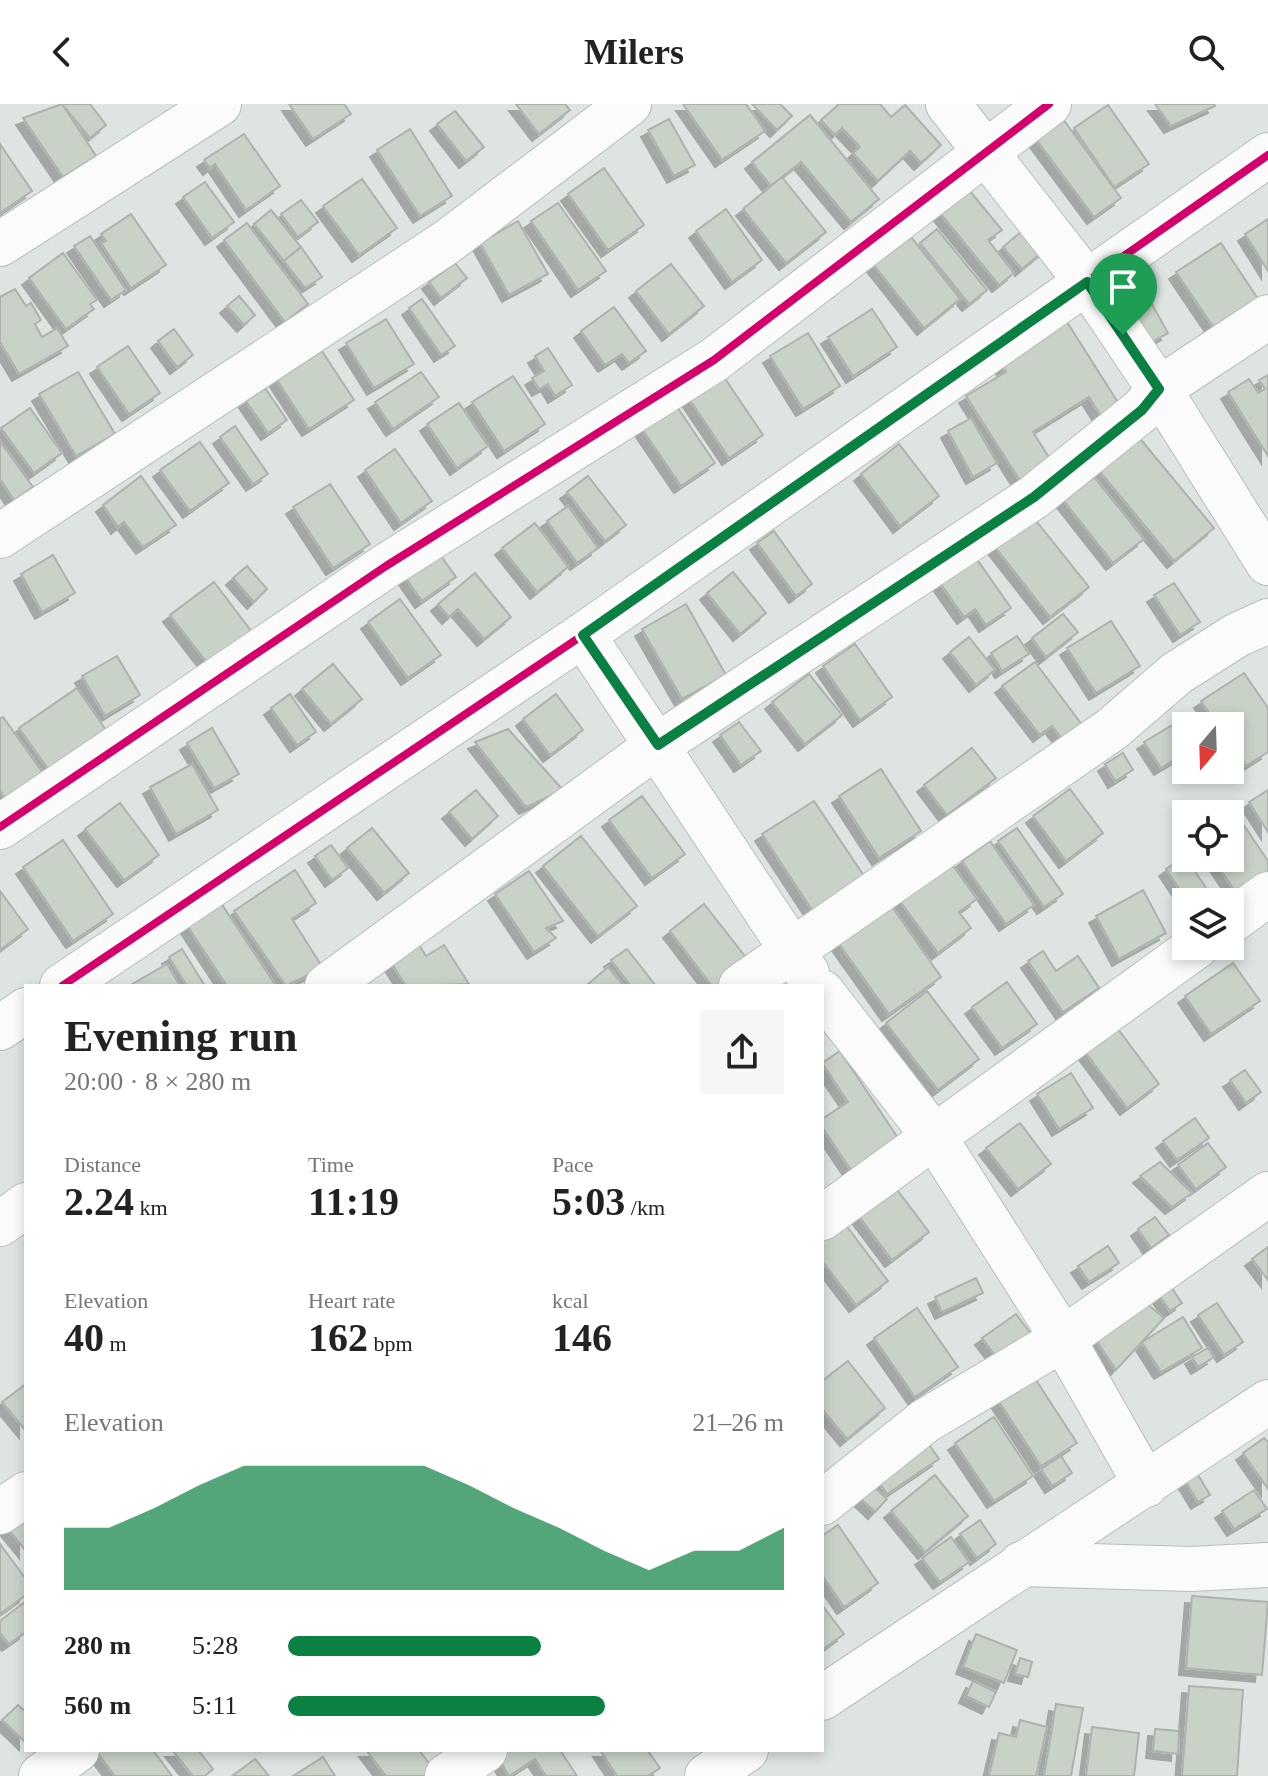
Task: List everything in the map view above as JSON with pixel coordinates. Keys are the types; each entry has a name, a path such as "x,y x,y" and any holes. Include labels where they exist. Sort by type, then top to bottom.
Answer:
{"street":[{"path":"0,244 219,104"},
{"path":"0,536 447,242 629,104"},
{"path":"948,104 1087,282 1159,389 1268,563"},
{"path":"0,827 386,566 714,360 1049,104"},
{"path":"65,984 583,635 1268,155"},
{"path":"330,984 658,745 1034,497 1142,410 1159,389 1268,317"},
{"path":"744,984 1112,729 1177,673 1237,635 1268,621"},
{"path":"583,635 791,951 816,984"},
{"path":"1244,912 1268,894"},
{"path":"824,1217 1178,960"},
{"path":"824,995 935,1138 1063,1339 1146,1485"},
{"path":"0,1028 24,1011"},
{"path":"824,1501 925,1421 1063,1339 1268,1194"},
{"path":"0,1224 24,1206"},
{"path":"824,1697 1268,1402"},
{"path":"0,1512 24,1495"},
{"path":"1021,1564 1191,1569 1268,1565"},
{"path":"41,1776 74,1752"},
{"path":"447,1776 482,1752"},
{"path":"707,1776 743,1752"}],"building":[{"path":"62,104 90,104 106,125 90,138"},
{"path":"62,104 96,156 63,177 23,118"},
{"path":"289,104 344,104 351,114 313,139"},
{"path":"516,104 565,104 570,110 539,134"},
{"path":"683,104 746,104 765,131 722,160"},
{"path":"752,104 780,104 792,116 777,130"},
{"path":"839,104 880,104 891,117 905,105 941,145 921,163 910,151 878,181 853,153 860,147 842,128 835,135 821,120"},
{"path":"1155,104 1214,104 1215,106 1171,126"},
{"path":"1108,105 1149,164 1114,187 1074,128"},
{"path":"455,111 484,147 466,161 437,124"},
{"path":"1057,111 1121,198 1094,217 1030,131"},
{"path":"810,115 879,199 851,222 801,162 771,186 752,162"},
{"path":"669,119 695,165 674,176 648,130"},
{"path":"410,129 452,196 420,216 377,150"},
{"path":"244,134 280,186 246,210 215,164 210,168 204,160"},
{"path":"0,144 32,191 0,213"},
{"path":"604,168 644,225 608,250 568,194"},
{"path":"782,177 826,232 786,263 743,209"},
{"path":"362,179 397,228 359,255 323,206"},
{"path":"205,182 234,222 212,238 183,197"},
{"path":"969,190 1002,230 988,240 1014,273 999,285 940,213"},
{"path":"301,200 318,222 298,237 281,214"},
{"path":"558,203 606,271 578,290 531,221"},
{"path":"726,209 762,260 732,282 696,231"},
{"path":"271,210 301,247 284,261 254,224"},
{"path":"131,214 166,265 131,288 101,243 106,241 101,234"},
{"path":"1268,219 1268,271 1245,234"},
{"path":"518,221 548,274 509,295 480,243"},
{"path":"247,223 308,304 285,322 224,240"},
{"path":"1029,225 1045,250 1022,269 1003,247"},
{"path":"937,229 987,290 969,304 920,243"},
{"path":"90,236 126,290 111,300 74,246"},
{"path":"911,237 960,299 924,328 874,265"},
{"path":"1221,243 1262,305 1218,334 1176,272"},
{"path":"301,247 322,277 305,288 284,261"},
{"path":"63,253 97,300 90,304 94,309 66,329 29,278"},
{"path":"455,263 467,278 441,298 429,282"},
{"path":"671,264 704,306 669,334 636,291"},
{"path":"15,289 26,306 31,303 41,320 35,324 42,337 57,328 68,346 19,374 0,342 0,297"},
{"path":"239,296 255,315 244,325 227,306"},
{"path":"422,299 455,346 441,355 409,308"},
{"path":"1152,304 1168,333 1145,346 1129,317"},
{"path":"614,307 646,351 629,363 622,354 605,365 581,331"},
{"path":"872,309 897,347 853,376 828,337"},
{"path":"386,319 414,364 374,388 346,343"},
{"path":"1067,322 1124,412 1106,424 1089,397 1033,432 1055,467 1024,487 966,396 1006,372 1001,364"},
{"path":"174,329 193,355 177,367 158,341"},
{"path":"808,333 840,386 803,409 770,356"},
{"path":"128,346 160,393 129,414 97,367"},
{"path":"548,348 572,385 555,396 548,384 539,389 532,378 544,371 535,356"},
{"path":"322,351 354,400 309,429 277,380"},
{"path":"78,372 115,434 76,456 39,394"},
{"path":"421,372 439,397 393,429 375,402"},
{"path":"1268,375 1268,456 1228,392 1249,379 1258,393 1265,389 1259,380"},
{"path":"513,376 545,424 504,451 472,402"},
{"path":"724,377 763,435 729,458 690,400"},
{"path":"265,388 287,420 268,433 246,401"},
{"path":"671,398 715,463 681,486 636,420"},
{"path":"459,403 488,446 457,468 427,424"},
{"path":"30,408 62,453 34,473 1,428"},
{"path":"971,418 997,463 973,477 948,431"},
{"path":"235,426 268,474 253,484 220,437"},
{"path":"1137,435 1214,528 1174,561 1097,468"},
{"path":"0,441 33,487 14,500 0,479"},
{"path":"200,442 229,483 190,511 160,470"},
{"path":"899,444 939,496 900,526 861,474"},
{"path":"395,449 432,501 401,523 365,470"},
{"path":"141,476 176,525 143,547 124,522 118,527 103,505"},
{"path":"588,476 626,525 605,541 567,492"},
{"path":"1094,477 1144,539 1113,563 1064,501"},
{"path":"330,484 370,544 333,568 293,507"},
{"path":"568,506 598,548 577,563 547,521"},
{"path":"1033,517 1089,587 1050,617 995,547"},
{"path":"535,523 568,567 537,592 502,548"},
{"path":"774,531 812,584 796,596 757,543"},
{"path":"434,546 456,577 422,601 401,571"},
{"path":"53,555 75,593 42,612 21,574"},
{"path":"974,555 1011,608 986,625 975,609 964,617 938,580"},
{"path":"247,566 267,589 254,602 233,578"},
{"path":"733,572 766,613 740,634 707,593"},
{"path":"475,573 511,617 484,639 458,609 449,617 438,604"},
{"path":"214,582 252,632 208,664 170,615"},
{"path":"1174,583 1200,622 1180,635 1154,595"},
{"path":"400,599 441,655 408,678 368,622"},
{"path":"686,604 726,675 682,699 642,629"},
{"path":"1063,614 1078,632 1046,657 1032,638"},
{"path":"1111,621 1140,666 1096,693 1067,648"},
{"path":"1017,636 1029,654 1002,671 991,653"},
{"path":"969,637 995,670 976,685 950,652"},
{"path":"855,644 892,697 860,720 823,666"},
{"path":"117,656 140,695 105,716 82,676"},
{"path":"1035,662 1083,726 1063,740 1052,726 1040,735 1002,686"},
{"path":"333,664 362,699 331,724 302,689"},
{"path":"1244,673 1268,708 1268,752 1246,766 1244,712 1208,712 1201,701"},
{"path":"809,674 842,715 805,744 772,702"},
{"path":"77,688 108,733 51,773 19,728"},
{"path":"290,694 316,732 297,745 271,708"},
{"path":"556,694 583,730 550,755 523,719"},
{"path":"3,717 48,780 11,806 0,791 0,719"},
{"path":"739,722 761,751 741,765 720,735"},
{"path":"1172,725 1172,761 1161,768 1144,742"},
{"path":"212,728 239,774 214,788 187,743"},
{"path":"508,729 563,790 526,807 475,742"},
{"path":"972,748 996,778 947,815 924,785"},
{"path":"1123,753 1133,770 1115,781 1105,764"},
{"path":"192,764 218,810 176,834 150,787"},
{"path":"881,769 921,831 879,858 839,796"},
{"path":"1070,789 1103,833 1066,861 1033,816"},
{"path":"476,790 498,816 472,839 449,812"},
{"path":"1268,790 1268,832 1249,802"},
{"path":"642,796 685,854 652,878 609,820"},
{"path":"814,801 868,882 816,916 762,834"},
{"path":"120,803 159,855 124,880 85,829"},
{"path":"1244,825 1268,861 1268,885 1244,901 1244,888 1233,888 1222,872 1244,872"},
{"path":"372,828 409,873 384,893 347,848"},
{"path":"1017,828 1063,894 1044,907 998,841"},
{"path":"581,836 637,906 598,936 543,866"},
{"path":"63,840 113,914 73,941 23,867"},
{"path":"990,841 1034,905 1006,924 962,861"},
{"path":"331,845 348,868 332,880 315,856"},
{"path":"951,863 977,899 959,912 971,928 938,953 900,901"},
{"path":"1172,865 1172,872 1195,872 1206,888 1179,888 1166,869"},
{"path":"295,870 316,903 292,919 323,968 285,984 234,911"},
{"path":"529,871 563,921 546,928 556,938 534,952 495,894"},
{"path":"1143,890 1166,933 1119,959 1096,916"},
{"path":"0,891 28,929 0,950"},
{"path":"217,897 275,984 226,984 183,919"},
{"path":"888,901 941,977 889,1014 835,938"},
{"path":"704,904 752,965 728,984 710,984 670,931"},
{"path":"417,942 426,956 444,945 469,984 405,984 389,959"},
{"path":"182,949 204,984 186,984 169,957"},
{"path":"627,949 654,984 629,984 611,960"},
{"path":"1043,951 1056,971 1078,956 1099,988 1063,1012 1028,961"},
{"path":"1233,963 1260,1001 1211,1034 1185,996"},
{"path":"167,964 179,984 132,984"},
{"path":"608,967 622,984 588,984"},
{"path":"1007,982 1037,1024 1002,1048 972,1007"},
{"path":"927,991 979,1059 938,1090 886,1023"},
{"path":"1118,1029 1159,1084 1127,1108 1086,1053"},
{"path":"840,1051 900,1141 853,1173 824,1130 824,1118 848,1102 824,1062"},
{"path":"1245,1070 1261,1092 1246,1103 1230,1080"},
{"path":"1071,1073 1093,1108 1059,1129 1037,1094"},
{"path":"1195,1118 1209,1138 1177,1160 1163,1141"},
{"path":"1020,1123 1051,1164 1018,1189 986,1148"},
{"path":"1208,1143 1226,1167 1196,1189 1178,1165"},
{"path":"1160,1162 1192,1193 1172,1207 1140,1176"},
{"path":"895,1187 929,1232 892,1260 858,1215"},
{"path":"1155,1217 1169,1235 1151,1248 1138,1229"},
{"path":"845,1224 888,1281 856,1305 824,1264 824,1240"},
{"path":"1108,1246 1119,1263 1089,1282 1078,1266"},
{"path":"1268,1247 1268,1280 1252,1259"},
{"path":"1161,1272 1182,1303 1170,1311 1149,1280"},
{"path":"976,1278 983,1293 942,1312 935,1297"},
{"path":"1140,1298 1164,1318 1116,1370 1091,1332"},
{"path":"1217,1303 1243,1342 1224,1355 1198,1315"},
{"path":"917,1308 958,1367 915,1397 874,1338"},
{"path":"1016,1314 1038,1343 1005,1368 982,1338"},
{"path":"1183,1317 1202,1348 1161,1372 1142,1342"},
{"path":"1208,1348 1214,1357 1198,1367 1192,1357"},
{"path":"848,1361 885,1408 847,1439 824,1411 824,1379"},
{"path":"1030,1371 1077,1443 1041,1466 994,1394"},
{"path":"24,1386 24,1429 2,1402"},
{"path":"994,1417 1033,1476 994,1501 955,1443"},
{"path":"921,1433 939,1459 887,1494 869,1468"},
{"path":"1264,1438 1268,1442 1268,1489 1243,1453"},
{"path":"1061,1456 1072,1473 1052,1486 1041,1469"},
{"path":"935,1475 968,1516 925,1552 891,1511"},
{"path":"1198,1475 1210,1495 1198,1502 1186,1482"},
{"path":"870,1483 887,1499 875,1512 858,1496"},
{"path":"1254,1490 1267,1509 1234,1529 1222,1511"},
{"path":"24,1520 24,1549 8,1529"},
{"path":"980,1520 996,1544 977,1558 960,1534"},
{"path":"838,1525 878,1583 844,1607 824,1578 824,1535"},
{"path":"951,1537 969,1562 940,1582 922,1558"},
{"path":"0,1544 24,1576 24,1596 0,1614"},
{"path":"1192,1596 1268,1602 1262,1675 1186,1668"},
{"path":"24,1603 24,1633 9,1644 0,1633 0,1621"},
{"path":"824,1608 844,1634 824,1649"},
{"path":"976,1634 1017,1650 1004,1683 963,1667"},
{"path":"1020,1658 1032,1662 1028,1677 1015,1674"},
{"path":"973,1681 996,1692 989,1707 966,1696"},
{"path":"1189,1686 1243,1690 1237,1776 1182,1776"},
{"path":"1056,1704 1083,1708 1071,1776 1044,1776"},
{"path":"18,1705 24,1710 24,1741 2,1720"},
{"path":"1020,1720 1047,1727 1036,1776 989,1776 999,1733 1016,1737"},
{"path":"1092,1727 1139,1733 1134,1776 1086,1776"},
{"path":"1155,1729 1179,1731 1178,1754 1153,1751"},
{"path":"97,1752 154,1752 172,1776 115,1776"},
{"path":"174,1752 200,1752 213,1769 205,1776 193,1776"},
{"path":"368,1752 420,1752 434,1770 426,1776 386,1776"},
{"path":"506,1752 561,1752 577,1776 546,1776 535,1759 509,1776 498,1757"},
{"path":"601,1752 648,1752 660,1768 648,1776 617,1776"},
{"path":"323,1757 335,1776 293,1776"},
{"path":"255,1759 269,1776 232,1776"}],"cycle path":[{"path":"0,827 386,566 714,360 1049,104"},
{"path":"65,984 583,635 1268,155"}],"route":[{"path":"1087,282 1123,335 1159,389 1142,410 1089,456 1034,497 658,745 583,635 1087,282"}]}
